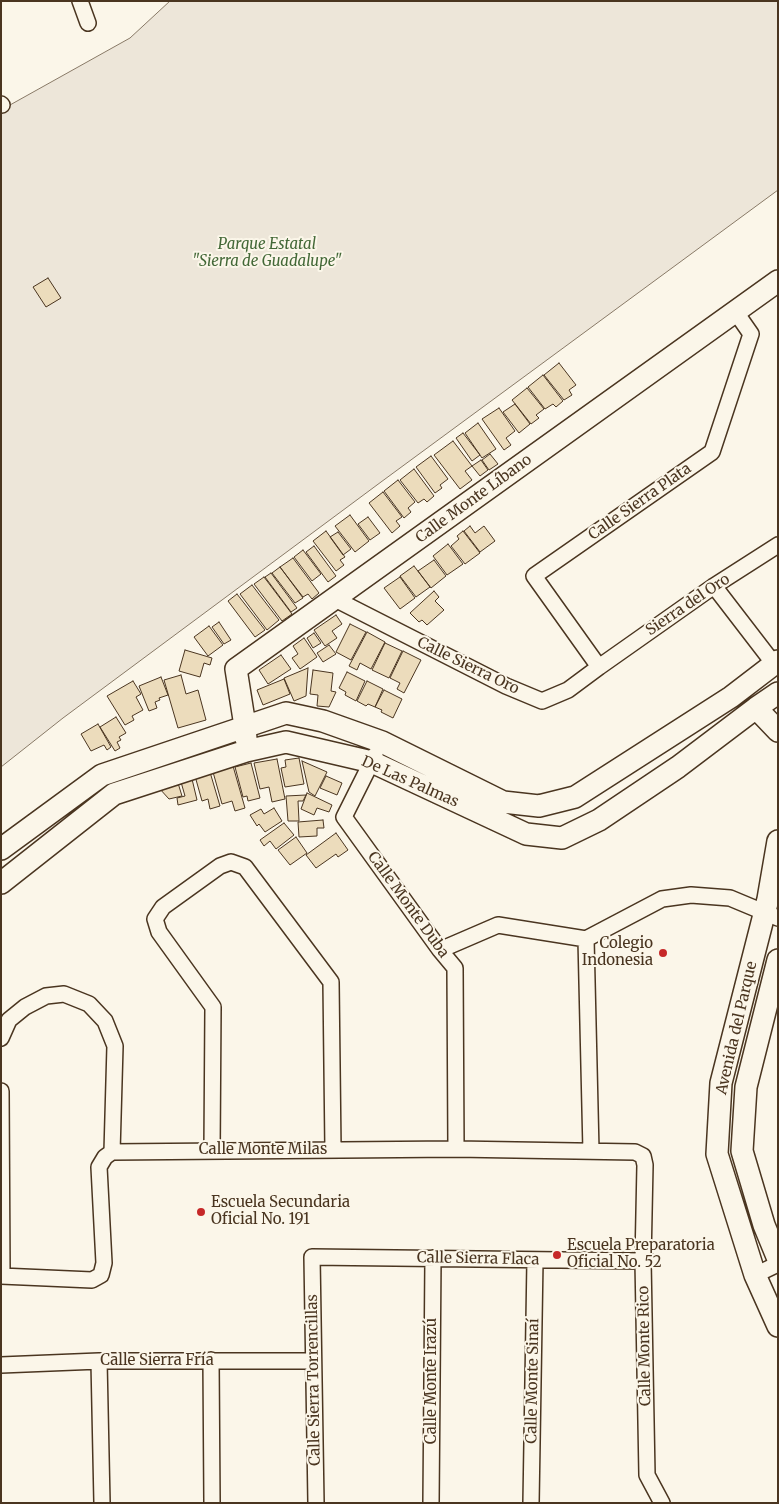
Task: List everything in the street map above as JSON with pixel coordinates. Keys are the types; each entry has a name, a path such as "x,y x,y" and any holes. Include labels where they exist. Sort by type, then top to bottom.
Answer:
{"street":[{"path":"80,1 88,23"},
{"name":"Calle Monte Líbano","path":"246,751 245,726 236,669 778,281"},
{"name":"Calle Sierra Plata","path":"599,666 534,576 712,452 751,334 735,311"},
{"name":"Sierra del Oro","path":"599,666 714,586 778,545"},
{"path":"714,586 776,662"},
{"name":"Calle Sierra Oro","path":"335,599 506,686 542,701 568,690 599,666"},
{"name":"De Las Palmas","path":"1,849 102,775 286,713 323,721 382,742 503,802 539,806 575,797 731,697 776,662"},
{"name":"De Las Palmas","path":"1,883 114,794 246,751 286,742 372,762 526,834 562,838 599,820 678,767 778,693"},
{"path":"756,708 778,731"},
{"path":"372,762 382,742"},
{"path":"660,743 678,767"},
{"name":"Calle Monte Duba","path":"372,762 344,817 455,968 456,1149"},
{"path":"102,775 114,794"},
{"name":"Avenida del Parque","path":"778,841 771,915 722,1083 717,1154 755,1275 778,1326"},
{"path":"212,1150 213,1007 159,932 155,919 163,907 220,866 231,862 245,867 331,982 333,1150"},
{"path":"440,950 498,925 586,939 662,899 691,895 730,898 771,915"},
{"path":"586,939 590,1151"},
{"name":"Avenida del Parque","path":"778,960 746,1087 742,1151 764,1225 778,1259"},
{"path":"1,1038 9,1020 25,1007 46,996 64,994 89,1004 105,1021 115,1046 112,1152 105,1157 99,1168 104,1263 101,1275 92,1280 2,1276 1,1091"},
{"name":"Calle Monte Milas","path":"112,1152 456,1149 635,1152 643,1156"},
{"name":"Calle Monte Rico","path":"643,1156 645,1164 643,1261 647,1475 662,1503"},
{"name":"Calle Sierra Flaca","path":"312,1257 643,1261"},
{"name":"Calle Sierra Torrencillas","path":"312,1257 316,1503"},
{"name":"Calle Monte Irazú","path":"431,1503 433,1258"},
{"name":"Calle Monte Sinaí","path":"531,1503 535,1260"},
{"path":"755,1275 778,1264"},
{"path":"211,1360 212,1503"},
{"path":"99,1361 102,1503"},
{"name":"Calle Sierra Fría","path":"1,1365 99,1361 313,1361"}],"green space":[{"name":"Parque Estatal \"Sierra de Guadalupe\"","path":"170,1 778,1 778,190 63,718 1,767 1,110 130,38"}],"building":[{"path":"48,278 61,298 46,307 33,287"},
{"path":"559,363 576,385 569,390 572,395 564,400 544,375"},
{"path":"543,375 563,401 556,407 553,404 545,409 528,387"},
{"path":"527,388 544,409 536,415 539,418 531,424 512,400"},
{"path":"515,404 530,424 519,433 503,412"},
{"path":"499,408 515,431 506,438 511,445 504,450 482,419"},
{"path":"478,423 496,449 482,458 465,433"},
{"path":"463,433 480,455 472,461 456,438"},
{"path":"453,441 472,466 465,471 472,480 460,489 434,455"},
{"path":"490,454 498,464 489,470 482,460"},
{"path":"431,456 448,479 440,485 442,488 435,493 416,467"},
{"path":"481,460 488,470 480,476 472,466"},
{"path":"414,469 434,496 427,502 424,499 418,503 400,480"},
{"path":"398,480 415,502 408,508 411,512 404,518 384,491"},
{"path":"383,492 402,517 396,521 400,526 392,533 369,503"},
{"path":"350,515 369,541 355,552 335,526"},
{"path":"368,517 380,533 370,540 358,524"},
{"path":"470,526 475,533 484,526 495,541 480,552 464,531"},
{"path":"326,531 345,557 340,560 344,565 336,571 313,541"},
{"path":"463,531 480,553 465,564 451,546 459,539 457,536"},
{"path":"338,532 351,549 343,555 330,537"},
{"path":"448,544 463,564 447,575 433,556"},
{"path":"314,546 336,576 328,582 306,552"},
{"path":"303,550 321,574 312,581 294,557"},
{"path":"293,558 319,593 312,599 308,594 303,597 280,567"},
{"path":"434,560 446,576 431,588 418,571"},
{"path":"414,566 430,587 416,597 400,576"},
{"path":"280,567 303,598 295,603 272,573"},
{"path":"271,573 297,608 291,612 265,577"},
{"path":"264,577 292,614 282,621 254,584"},
{"path":"400,577 415,598 400,609 384,588"},
{"path":"252,585 279,620 267,630 240,594"},
{"path":"434,591 439,597 435,601 444,610 427,625 422,620 419,622 410,613"},
{"path":"237,594 265,630 255,637 228,601"},
{"path":"336,615 342,624 332,631 337,638 325,646 314,630"},
{"path":"219,622 231,640 224,644 212,627"},
{"path":"350,624 366,632 351,660 336,652"},
{"path":"209,626 223,645 208,656 194,637"},
{"path":"367,632 385,642 371,669 360,663 357,670 349,666"},
{"path":"314,633 321,643 313,648 307,638"},
{"path":"304,638 317,657 300,669 292,658 298,654 293,646"},
{"path":"385,643 402,651 389,678 372,670"},
{"path":"329,645 336,654 323,662 317,653"},
{"path":"185,650 212,658 210,665 204,663 200,677 179,671"},
{"path":"403,651 421,660 404,693 397,689 400,683 390,678"},
{"path":"281,655 291,669 268,684 259,670"},
{"path":"308,668 306,696 294,701 284,678"},
{"path":"313,670 333,673 331,691 336,692 329,707 317,706 318,695 310,694"},
{"path":"347,672 365,681 356,701 345,695 346,692 339,688"},
{"path":"181,675 186,694 198,690 206,720 178,728 164,680"},
{"path":"161,677 168,695 159,698 160,700 155,702 157,708 149,711 139,686"},
{"path":"284,679 290,694 263,705 257,690"},
{"path":"133,681 141,694 136,697 143,710 132,716 134,720 125,725 107,696"},
{"path":"367,681 383,689 375,707 368,704 366,706 357,701"},
{"path":"384,690 402,699 393,718 375,707"},
{"path":"116,717 126,733 119,737 121,740 117,742 120,748 115,751 100,727"},
{"path":"98,724 111,747 107,750 104,745 91,751 81,734"},
{"path":"299,758 304,784 285,787 281,768 286,767 285,760"},
{"path":"277,759 285,799 272,802 269,787 260,789 254,763"},
{"path":"302,761 327,772 315,796 309,792"},
{"path":"251,763 260,798 248,801 247,796 243,797 235,767"},
{"path":"233,766 245,808 235,811 232,801 222,804 213,772"},
{"path":"210,772 220,806 210,809 208,799 202,801 195,776"},
{"path":"326,776 342,783 337,795 320,788"},
{"path":"192,779 197,800 178,805 177,798 185,796 181,782"},
{"path":"178,783 182,796 169,799 159,788"},
{"path":"307,793 332,805 329,812 317,808 314,815 301,809"},
{"path":"306,795 303,801 298,801 299,821 288,821 286,796"},
{"path":"274,808 282,821 265,832 259,824 257,826 250,815 261,809 264,814"},
{"path":"323,820 324,828 317,828 317,836 299,837 298,822"},
{"path":"284,823 294,835 276,849 270,841 264,846 260,840"},
{"path":"336,833 348,850 338,857 336,854 316,868 306,855"},
{"path":"296,837 307,853 290,865 278,850"}],"place":[{"name":"Colegio Indonesia","path":"663,953"},
{"name":"Escuela Secundaria Oficial No. 191","path":"201,1212"},
{"name":"Escuela Preparatoria Oficial No. 52","path":"557,1255"}]}
